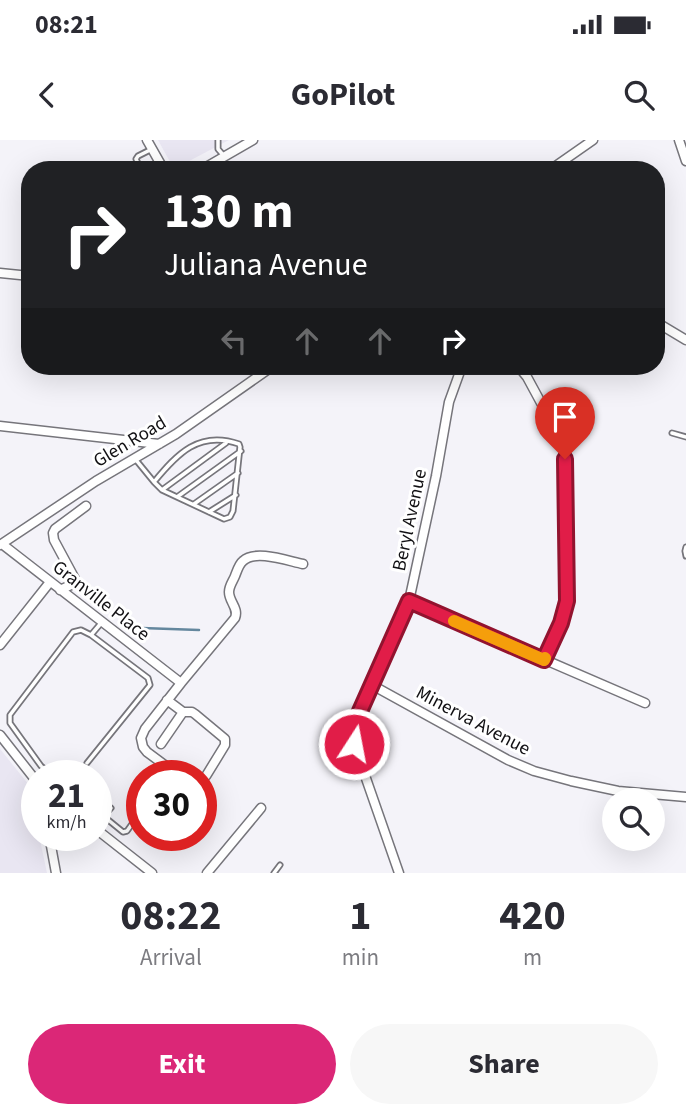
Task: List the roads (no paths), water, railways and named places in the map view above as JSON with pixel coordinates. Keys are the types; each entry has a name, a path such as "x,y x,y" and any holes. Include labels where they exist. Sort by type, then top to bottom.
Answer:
{"street":[{"path":"147,140 159,161"},
{"path":"215,161 253,140"},
{"path":"563,161 593,140"},
{"path":"679,140 686,161"},
{"path":"0,273 21,275"},
{"path":"665,327 686,341"},
{"name":"Glen Road","path":"1,545 67,499 159,444 260,375"},
{"name":"Beryl Avenue","path":"399,873 352,737 353,727 409,601 449,402 459,375"},
{"path":"525,375 559,436 565,459 567,601 561,623 544,660"},
{"path":"0,425 159,444"},
{"path":"60,590 73,584 75,579 54,540 53,533 86,506"},
{"name":"Granville Place","path":"1,545 181,683"},
{"path":"157,760 144,747 141,738 167,700 235,618 237,614 229,591 240,563 261,555 303,564"},
{"path":"0,645 50,582"},
{"path":"409,601 645,703"},
{"name":"Minerva Avenue","path":"372,685 508,760 534,771 618,791 686,797"},
{"path":"167,700 183,712 195,714 225,739 225,745 216,760"},
{"path":"161,744 183,712"},
{"path":"0,735 21,762"},
{"path":"207,873 261,808"},
{"path":"112,840 152,873"},
{"path":"52,851 56,873"}],"lane":[{"path":"218,140 218,149 223,156"},
{"path":"137,161 138,156 152,149"},
{"path":"672,433 686,438"},
{"path":"135,458 154,482 162,490 224,519 230,517 233,511 241,451 239,444 208,440 196,443 173,460 154,482"},
{"path":"162,490 228,442"},
{"path":"176,497 241,451"},
{"path":"193,505 238,473"},
{"path":"209,512 236,495"},
{"path":"686,547 686,556"},
{"path":"91,635 102,622"},
{"path":"37,760 10,723 10,715 73,632 81,630 148,678 150,685 89,760"},
{"path":"274,873 280,865"}],"waterway":[{"path":"142,628 199,630"}]}
